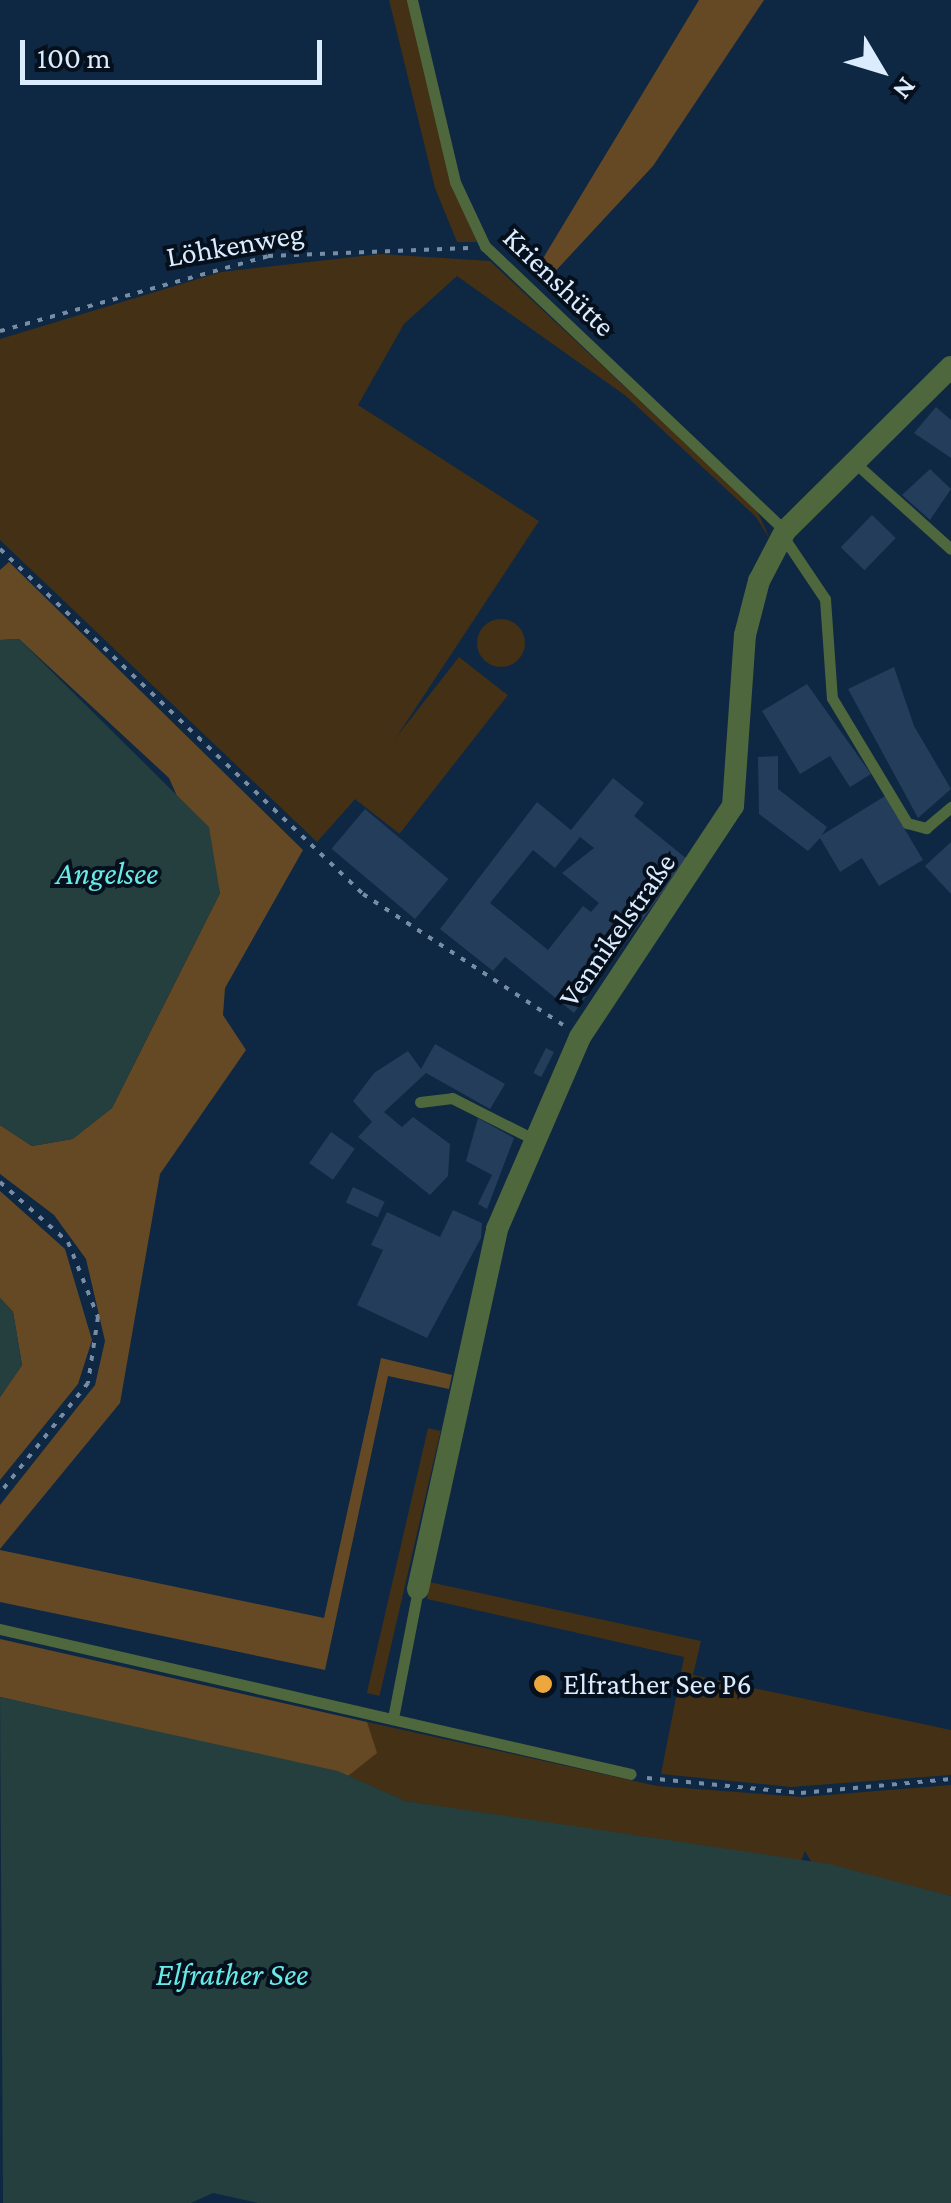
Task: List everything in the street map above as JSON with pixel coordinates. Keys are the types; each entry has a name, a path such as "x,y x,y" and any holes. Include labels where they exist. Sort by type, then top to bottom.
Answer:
{"street":[{"name":"Vennikelstraße","path":"418,1590 483,1273 580,1036 733,806 745,635 784,533 852,460 951,367"}],"lane":[{"name":"Krienshütte","path":"412,0 455,182 484,246 784,533 825,599 832,698 907,823 926,828 951,807"},
{"path":"852,460 951,549"},
{"path":"420,1102 452,1098 535,1140"},
{"path":"393,1718 418,1590"},
{"path":"0,1629 631,1774"}],"path":[{"name":"Löhkenweg","path":"0,331 268,256 484,246"},
{"path":"0,549 363,894 580,1036"},
{"path":"0,1182 68,1242 98,1317 88,1383 0,1493"},
{"path":"631,1774 801,1792 951,1780"}],"shaded area":[{"path":"389,0 409,0 452,183 477,242 457,242 435,188"},
{"path":"699,0 764,0 653,166 550,277 542,260"},
{"path":"380,254 490,261 756,509 771,541 756,517 626,396 457,276 404,324 358,405 539,521 357,797 317,842 0,540 0,339 221,272"},
{"path":"9,562 303,850 225,988 223,1015 246,1050 160,1174 120,1403 0,1549 0,1505 95,1385 105,1341 86,1259 54,1215 0,1174 0,1125 32,1146 72,1139 112,1108 220,893 169,778 19,639 0,640 0,570"},
{"path":"501,619 518,626 525,643 518,660 501,667 484,660 477,643 484,626"},
{"path":"459,657 508,695 400,834 351,796"},
{"path":"0,1191 65,1249 92,1340 78,1384 0,1480 0,1397 22,1365 13,1312 0,1298"},
{"path":"381,1358 452,1375 449,1389 388,1376 325,1670 0,1602 0,1550 324,1618"},
{"path":"428,1428 441,1431 379,1696 367,1693"},
{"path":"429,1582 701,1641 693,1675 951,1730 951,1775 791,1787 661,1774 684,1657 427,1599"},
{"path":"0,1639 367,1722 377,1753 348,1776 0,1697"},
{"path":"367,1722 657,1786 802,1797 951,1785 951,1896 812,1863 805,1851 801,1861 696,1851 405,1801 348,1776"}],"water":[{"name":"Angelsee","path":"19,639 209,827 220,893 112,1108 73,1139 32,1146 0,1125 0,640"},
{"path":"0,1298 13,1312 22,1365 0,1397"},
{"name":"Elfrather See","path":"0,1697 338,1771 405,1801 829,1864 951,1896 951,2203 258,2203 213,2193 191,2203 3,2203"}],"building":[{"path":"936,407 951,420 951,458 914,433"},
{"path":"930,469 951,489 930,520 902,495"},
{"path":"872,515 896,538 864,570 841,547"},
{"path":"894,667 914,726 951,789 918,818 848,689"},
{"path":"807,684 871,774 850,787 830,756 800,774 762,711"},
{"path":"778,756 778,789 827,827 822,835 885,796 923,860 879,886 862,858 840,872 820,838 808,851 759,814 758,757"},
{"path":"613,778 644,803 634,816 687,859 574,1013 505,957 493,971 440,929 537,802 571,830","holes":["580,837 594,848 562,873 599,903 591,912 583,906 548,950 490,903 533,850 555,868"]},
{"path":"365,809 448,879 415,919 332,849"},
{"path":"951,842 951,894 925,866"},
{"path":"435,1044 505,1084 490,1109 426,1073 384,1112 402,1127 413,1117 450,1144 448,1176 430,1195 358,1137 372,1122 353,1101 374,1073 408,1051 421,1069"},
{"path":"546,1048 554,1052 541,1077 533,1073"},
{"path":"478,1118 514,1138 487,1209 478,1204 492,1175 466,1161"},
{"path":"331,1132 355,1149 333,1180 309,1163"},
{"path":"353,1187 385,1202 378,1217 346,1202"},
{"path":"453,1210 482,1223 481,1238 427,1338 357,1305 383,1250 371,1245 387,1212 440,1237"}],"place":[{"name":"Elfrather See P6","path":"543,1684"}]}
